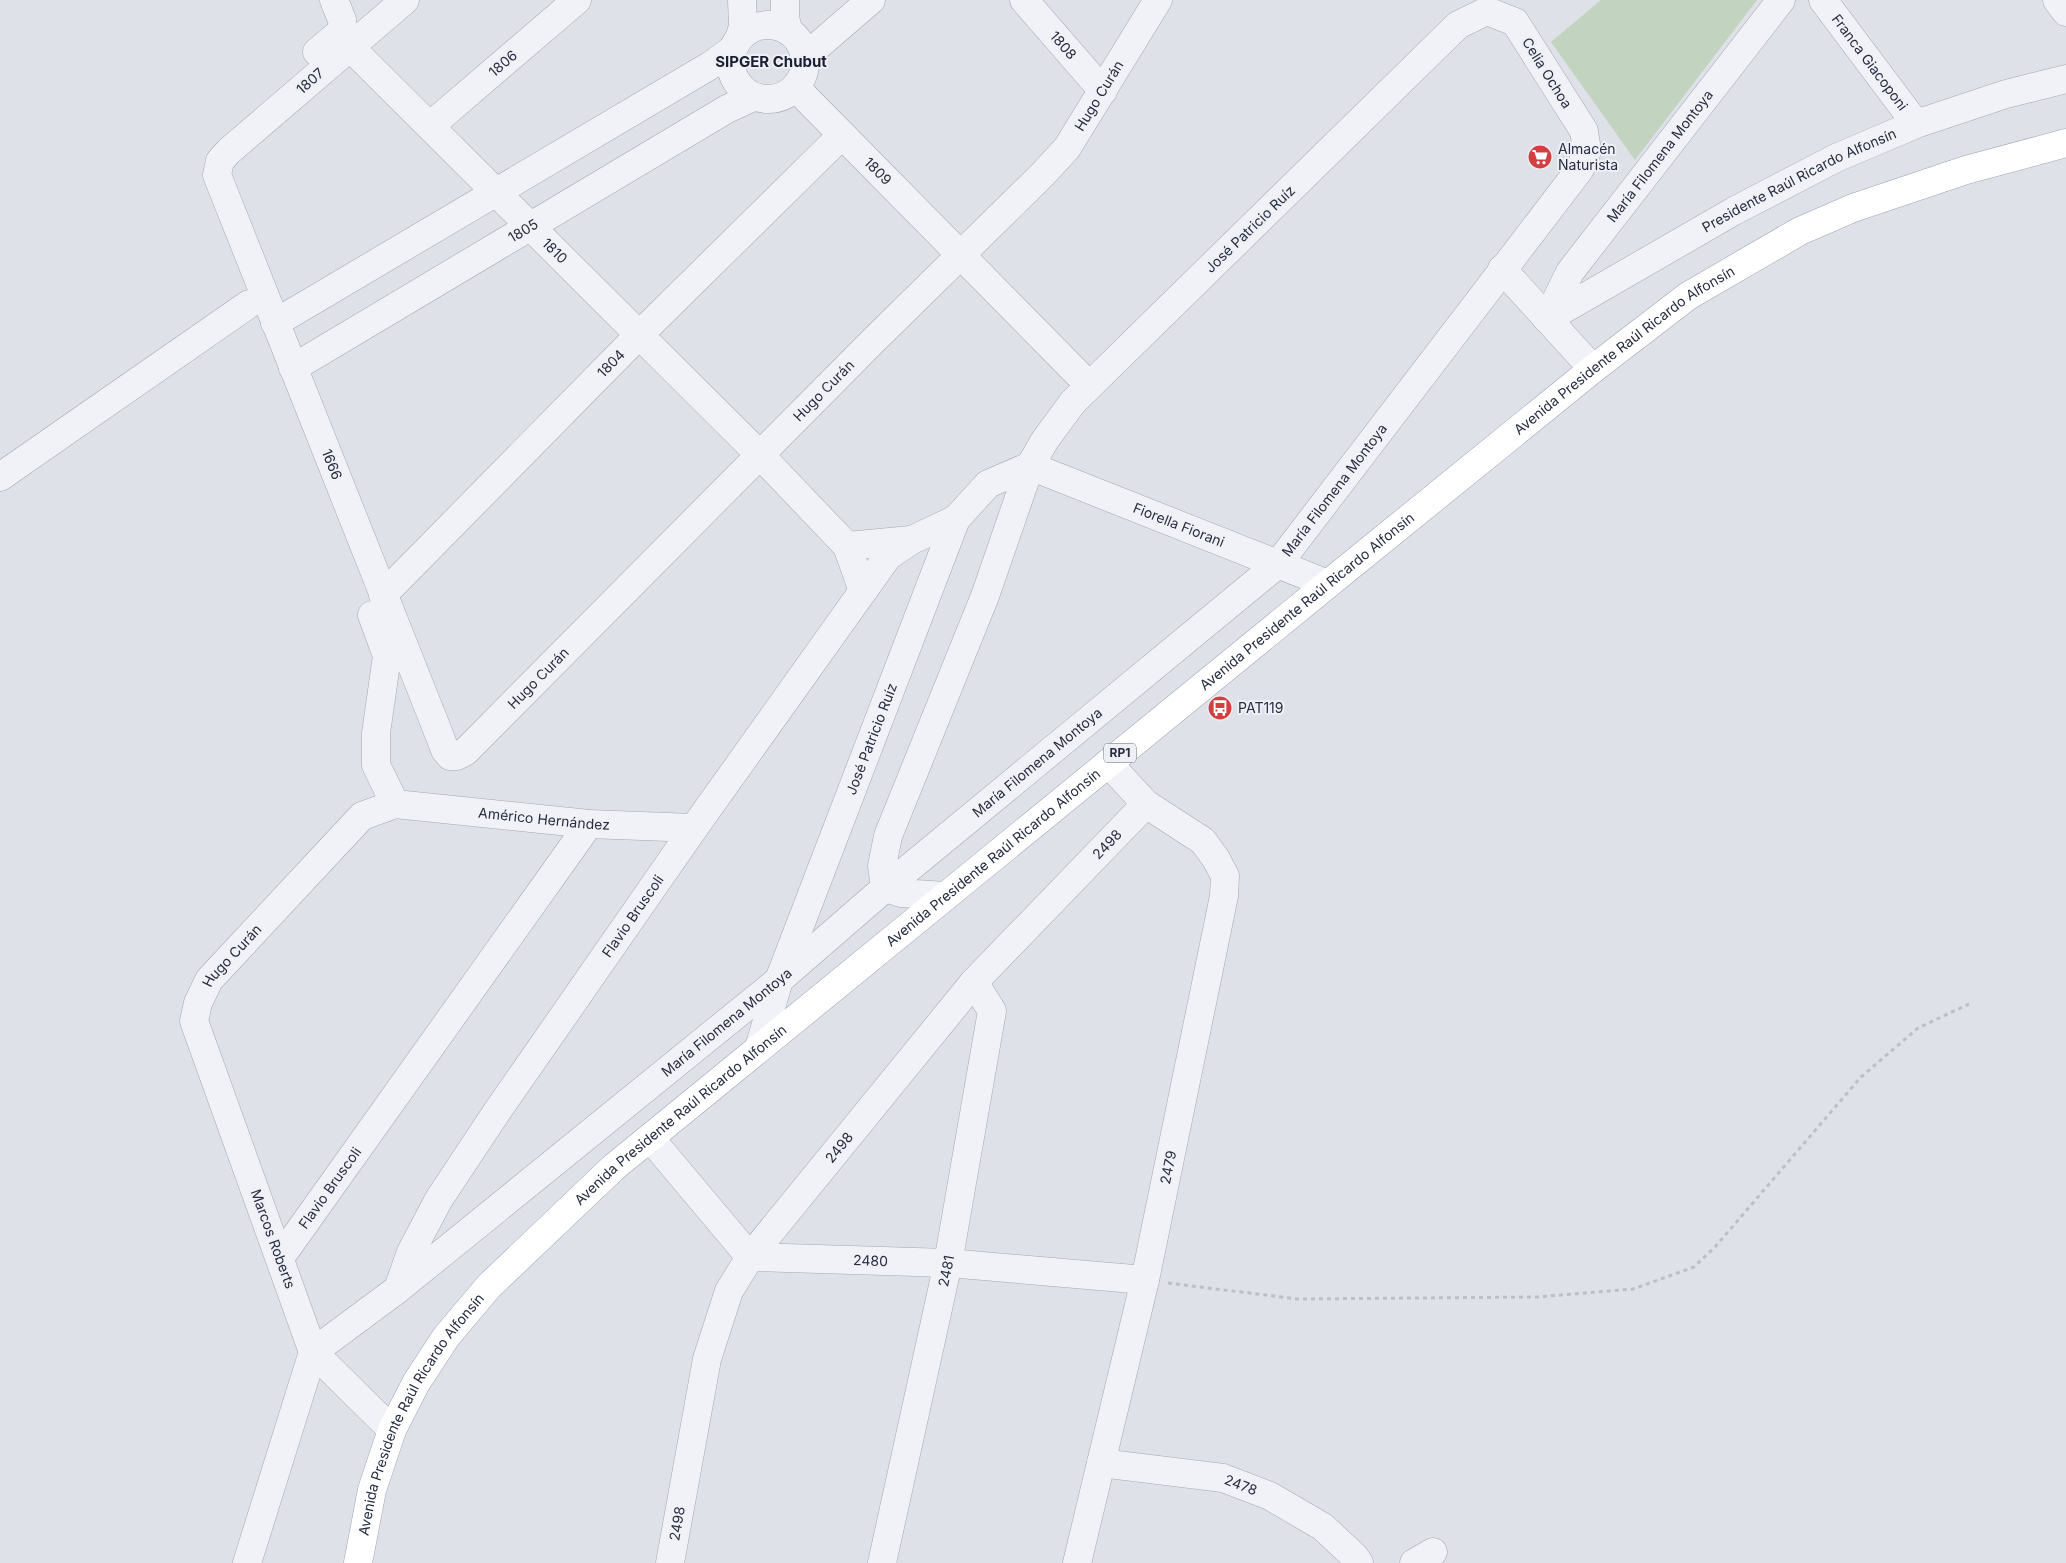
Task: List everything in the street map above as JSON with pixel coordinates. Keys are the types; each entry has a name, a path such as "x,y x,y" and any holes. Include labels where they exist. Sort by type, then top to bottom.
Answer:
{"main road":[{"name":"Avenida Presidente Raúl Ricardo Alfonsín","path":"358,1563 372,1490 392,1430 416,1383 446,1337 489,1286 614,1167 1592,369 1688,296 1800,231 1853,208 1966,170 2066,143"}],"street":[{"path":"334,0 342,20 346,38 212,143 198,163 199,177 356,568 387,656 376,733 376,766 395,804"},
{"name":"1807","path":"218,165 229,151 346,38 405,0"},
{"name":"1806","path":"430,126 577,0"},
{"path":"275,323 711,65 736,43 749,29 762,25 776,25 788,30 799,40 805,57 805,67 801,80 780,98 766,100 753,97 741,89 733,78 730,64 736,43 743,26 742,0"},
{"path":"785,0 785,18 788,30"},
{"path":"805,57 871,0"},
{"name":"1808","path":"1024,0 1103,92"},
{"name":"Hugo Curán","path":"457,756 466,751 1067,148 1158,0"},
{"name":"María Filomena Montoya","path":"1547,319 1570,272 1781,0"},
{"name":"Franca Giacoponi","path":"1823,0 1916,124"},
{"path":"2057,0 2066,12"},
{"name":"Celia Ochoa","path":"1487,11 1515,22 1584,132 1587,151"},
{"name":"José Patricio Ruíz","path":"885,888 882,866 888,836 986,596 1030,466 1045,440 1072,402 1458,26 1487,11"},
{"name":"1810","path":"346,38 430,126 760,455 847,546"},
{"name":"Presidente Raúl Ricardo Alfonsín","path":"1547,319 1734,211 1836,158 1916,124 2006,94 2066,79"},
{"name":"1809","path":"795,87 1078,374"},
{"name":"1805","path":"294,368 727,109 753,97"},
{"name":"1804","path":"384,595 639,335 842,135"},
{"name":"María Filomena Montoya","path":"313,1352 398,1288 779,980 885,888 1278,564 1580,169 1587,151"},
{"name":"1666","path":"218,165 216,170 219,181 445,750 450,756 457,756"},
{"path":"1502,269 1592,369"},
{"path":"0,477 249,304"},
{"path":"1045,440 1049,405 1078,374 1106,353 1132,344"},
{"name":"José Patricio Ruíz","path":"759,1048 779,980 956,519 988,484 1030,466"},
{"name":"Fiorella Fiorani","path":"1030,466 1328,584"},
{"path":"863,591 847,546 912,540 956,519"},
{"name":"Flavio Bruscoli","path":"398,1288 411,1252 439,1199 496,1113 694,828 888,556 912,540"},
{"name":"2479","path":"1077,1563 1145,1280 1224,896 1225,876 1203,841 1146,804 1108,762"},
{"name":"Hugo Curán","path":"194,1021 198,1003 209,980 362,816 395,804"},
{"name":"Américo Hernández","path":"395,804 589,824 694,828"},
{"name":"2498","path":"670,1563 707,1359 729,1290 750,1257 974,982 1146,804"},
{"name":"Flavio Bruscoli","path":"280,1258 589,824"},
{"path":"885,888 901,893 945,896"},
{"name":"2481","path":"882,1563 948,1263 992,1011 974,982"},
{"name":"Marcos Roberts","path":"194,1021 313,1352 392,1430"},
{"path":"650,1138 750,1257"},
{"name":"2480","path":"750,1257 948,1263 1145,1280"},
{"path":"247,1563 313,1352"},
{"name":"2478","path":"1101,1463 1223,1478 1270,1496 1323,1527 1359,1563"}],"path":[{"path":"1145,1280 1246,1294 1306,1299 1537,1297 1633,1289 1666,1279 1694,1267 1715,1248 1860,1077 1918,1028 1969,1004"}],"green space":[{"path":"1601,0 1757,0 1635,160 1551,42"}],"place":[{"name":"Almacén Naturista","path":"1540,157"},
{"name":"PAT119","path":"1220,708"}],"district":[{"name":"SIPGER Chubut","path":"771,62"}]}
